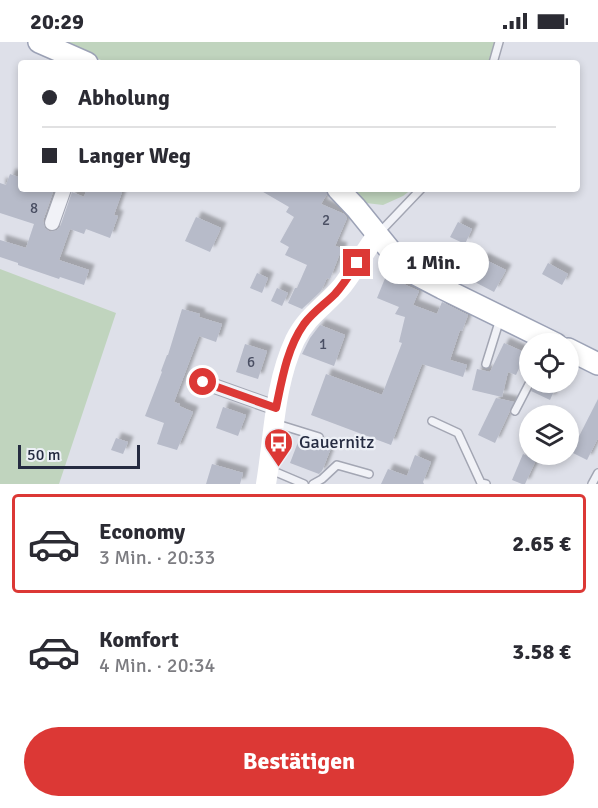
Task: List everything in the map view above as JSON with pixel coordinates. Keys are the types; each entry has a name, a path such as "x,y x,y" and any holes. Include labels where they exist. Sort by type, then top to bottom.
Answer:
{"main road":[{"path":"39,42 80,60"},
{"path":"341,192 394,255 417,275 532,333"},
{"path":"579,354 598,364"}],"street":[{"path":"52,223 63,192"},
{"path":"267,476 275,416 285,367 296,340 304,324 344,283 377,236"},
{"path":"203,382 275,416"}],"lane":[{"path":"494,60 499,42"},
{"path":"377,236 418,192"},
{"path":"486,364 501,317"},
{"path":"514,411 524,393"},
{"path":"275,416 319,437"},
{"path":"432,421 458,433 481,483 486,484"},
{"path":"313,484 337,465 369,474"},
{"path":"592,484 598,472"},
{"path":"267,476 304,484"}],"green space":[{"path":"59,42 495,42 489,60 101,60"},
{"path":"357,192 408,192 383,205 366,203"},
{"path":"0,269 116,313 59,484 0,484"}],"building":[{"path":"10,174 18,177 18,192 53,192 43,221 45,228 50,232 60,227 72,192 84,197 86,192 122,192 114,215 118,216 110,238 86,229 84,234 70,229 59,260 89,270 84,285 60,277 59,279 0,257 0,240 26,248 34,224 0,213 0,183 6,185"},
{"path":"263,192 327,192 321,204 344,214 347,218 335,246 342,248 330,279 327,278 321,291 302,309 288,303 307,265 285,255 289,247 280,242 294,217 286,212 289,207"},
{"path":"196,217 221,228 210,252 185,241"},
{"path":"458,222 472,229 465,244 450,237"},
{"path":"482,258 506,270 494,292 471,280"},
{"path":"548,263 568,274 562,285 542,274"},
{"path":"257,273 268,278 262,293 250,288"},
{"path":"386,276 419,291 413,305 437,314 442,302 468,315 462,331 460,330 450,360 467,365 463,377 422,364 391,445 311,415 326,374 382,395 402,343 399,342 405,317 395,314 399,307 377,298"},
{"path":"277,288 288,293 282,306 271,301"},
{"path":"182,309 222,324 216,342 199,336 174,402 193,412 177,450 157,444 164,423 145,416 168,355"},
{"path":"320,325 345,335 334,366 302,354"},
{"path":"504,343 519,350 519,368 516,375 508,372 502,397 472,390 477,369 490,372"},
{"path":"245,344 267,351 258,379 236,372"},
{"path":"535,393 553,393 550,400"},
{"path":"496,398 514,402 495,443 478,435"},
{"path":"598,399 598,438 587,460 579,456 579,436"},
{"path":"223,407 246,415 238,436 216,428"},
{"path":"300,437 331,448 319,474 290,463"},
{"path":"116,438 128,442 123,454 111,450"},
{"path":"415,455 431,462 424,484 381,484 388,469 407,476"},
{"path":"519,463 534,465 525,484 512,480"},
{"path":"212,464 243,473 240,484 206,484"}],"place":[{"name":"Gauernitz","path":"278,468"}],"route":[{"path":"203,382 276,408 285,367 304,324 344,283 357,263"}]}
